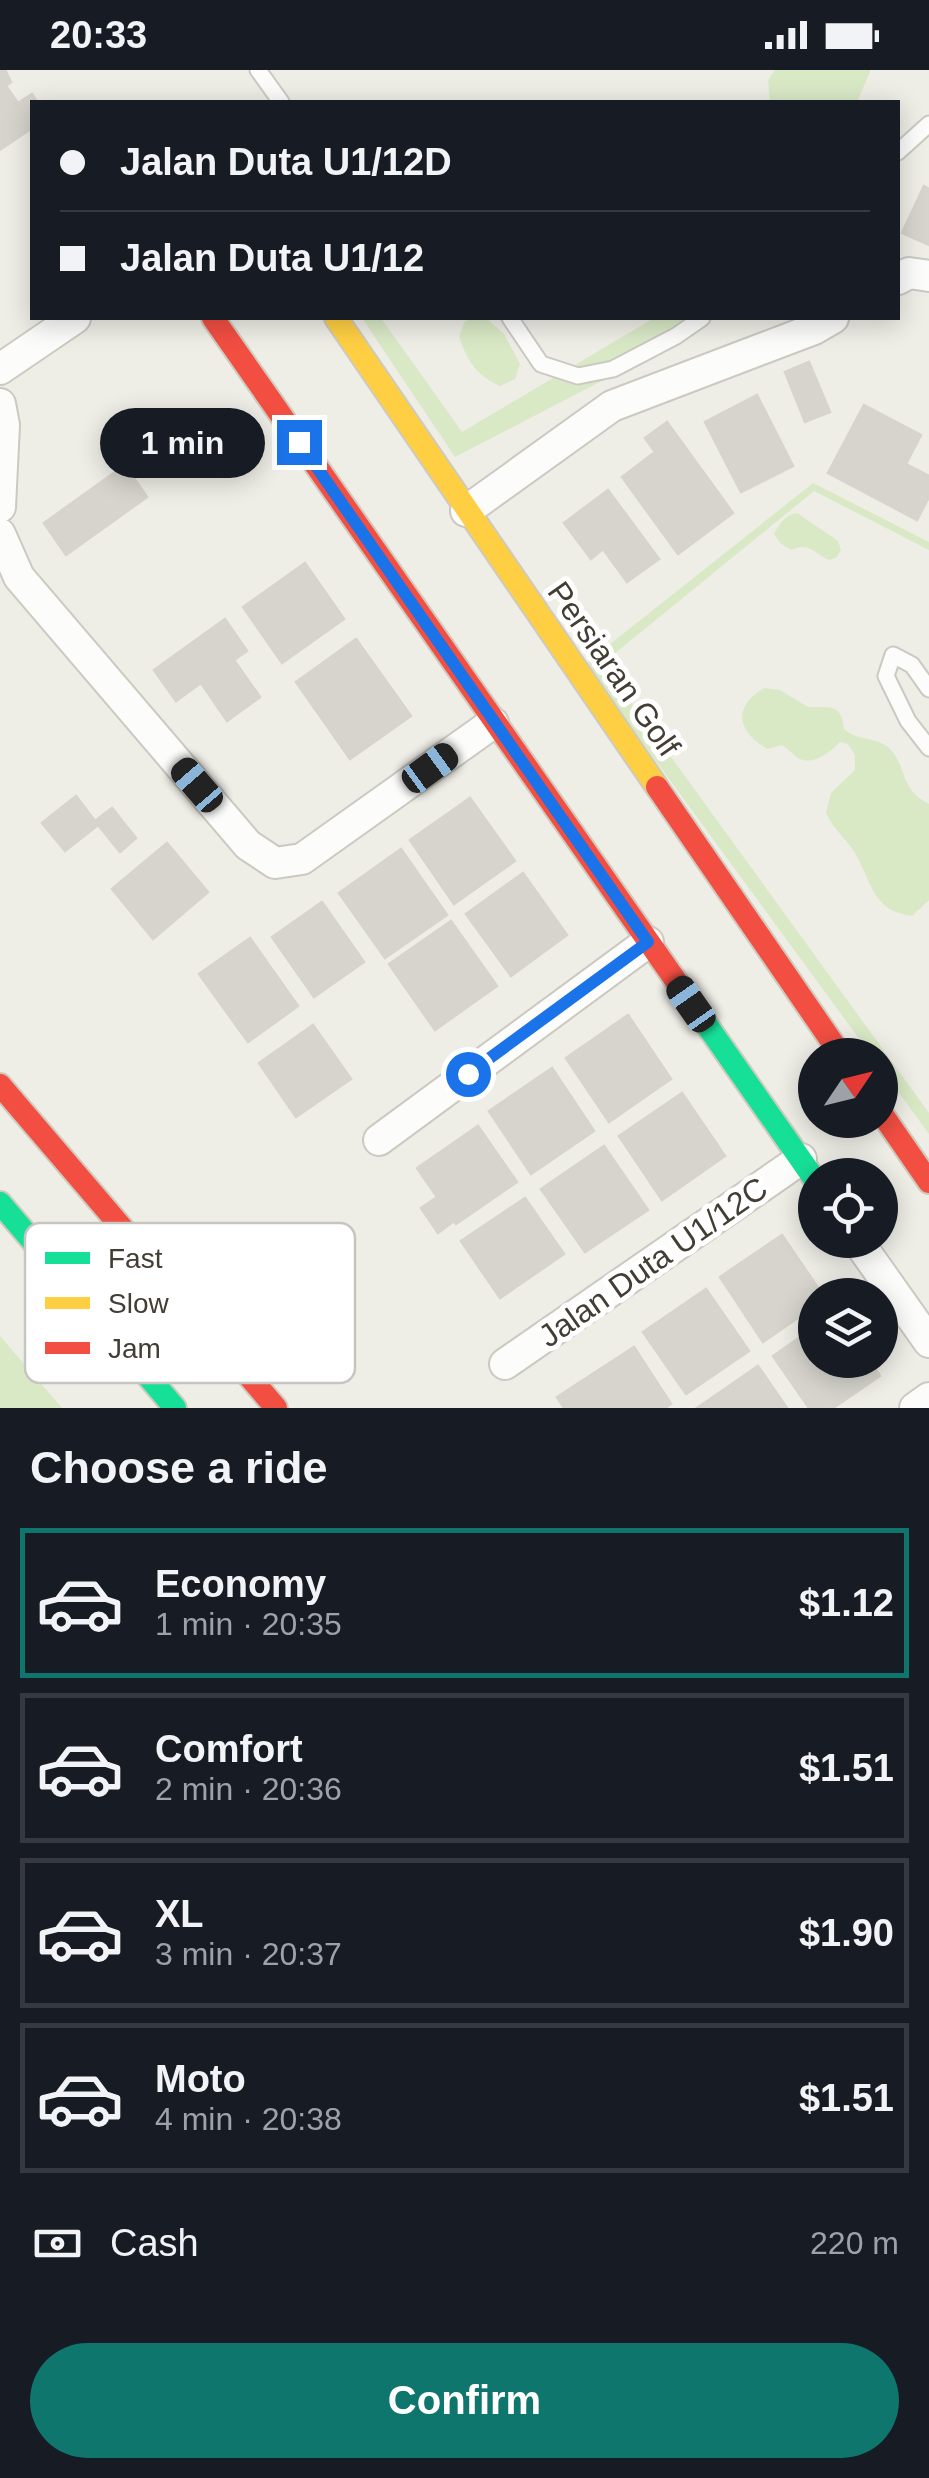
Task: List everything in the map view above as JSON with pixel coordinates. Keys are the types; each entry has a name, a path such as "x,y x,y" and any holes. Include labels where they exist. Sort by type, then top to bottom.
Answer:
{"main road":[{"path":"213,320 800,1158"},
{"name":"Persiaran Golf","path":"337,320 829,1038"},
{"path":"0,1085 118,1223"},
{"path":"898,1137 929,1182"},
{"path":"0,1203 25,1232"},
{"path":"155,1383 176,1408"},
{"path":"255,1383 276,1408"}],"street":[{"path":"900,278 909,272 929,276"},
{"path":"0,369 72,320"},
{"path":"466,511 612,406 830,320"},
{"path":"0,404 4,426 0,508"},
{"path":"0,534 19,577 248,844 275,863 302,859 493,723"},
{"path":"379,1140 648,942"},
{"name":"Jalan Duta U1/12C","path":"505,1364 798,1176"},
{"path":"871,1258 929,1342"},
{"path":"915,1408 929,1398"}],"lane":[{"path":"258,70 280,100"},
{"path":"900,150 929,124"},
{"path":"511,320 541,364 578,376 613,370 699,320"},
{"path":"929,689 912,664 893,655 886,676 908,722 929,748"}],"green space":[{"path":"775,70 870,70 858,100 770,100 768,80"},
{"path":"363,320 382,320 462,432 651,320 712,320 681,340 455,457"},
{"path":"488,320 504,334 520,364 515,379 500,386 474,366 459,336 465,321"},
{"path":"813,483 929,542 929,550 814,491 603,663 875,1038 859,1038 585,664"},
{"path":"797,513 838,541 841,550 836,558 829,560 807,548 792,550 781,544 774,534 783,521"},
{"path":"764,688 780,690 808,707 836,710 849,733 888,747 912,791 929,804 929,900 912,916 881,902 855,853 826,813 831,793 855,770 855,755 848,744 840,742 825,755 806,761 782,745 767,749 749,735 742,719 747,703"},
{"path":"898,1070 929,1113 929,1134 898,1092"},
{"path":"0,1336 25,1365 25,1383 40,1383 62,1408 0,1408"}],"building":[{"path":"0,70 5,70 11,82 6,86 18,103 32,94 36,100 30,100 30,129 1,149"},
{"path":"924,186 929,189 929,245 902,233"},
{"path":"809,362 830,412 805,422 785,372"},
{"path":"757,395 793,466 741,492 705,422"},
{"path":"864,405 921,435 906,464 929,476 929,497 917,520 828,473"},
{"path":"667,422 733,513 678,554 622,477 655,452 645,438"},
{"path":"125,465 147,497 66,555 44,523"},
{"path":"608,490 659,559 627,582 603,549 591,559 564,523"},
{"path":"305,563 344,619 282,663 243,607"},
{"path":"225,619 247,651 234,660 260,697 227,721 201,683 176,701 154,670"},
{"path":"356,639 411,716 350,759 296,682"},
{"path":"76,796 95,821 112,808 136,838 120,852 98,825 65,851 42,823"},
{"path":"470,798 515,861 454,904 410,840"},
{"path":"167,843 208,892 153,939 112,889"},
{"path":"401,849 447,915 385,958 339,893"},
{"path":"523,873 567,935 511,976 466,914"},
{"path":"322,902 364,962 314,997 272,937"},
{"path":"451,921 497,986 435,1030 389,964"},
{"path":"250,938 298,1006 248,1042 199,974"},
{"path":"628,1015 671,1079 609,1122 566,1058"},
{"path":"313,1025 351,1079 296,1117 259,1063"},
{"path":"552,1068 594,1131 531,1174 489,1111"},
{"path":"682,1093 725,1156 662,1200 619,1136"},
{"path":"478,1126 517,1182 438,1233 421,1208 437,1197 417,1168"},
{"path":"604,1146 648,1210 585,1252 541,1189"},
{"path":"525,1198 564,1254 500,1298 461,1241"},
{"path":"782,1235 811,1278 798,1278 798,1318 763,1342 720,1277"},
{"path":"706,1289 749,1351 686,1394 643,1332"},
{"path":"798,1339 798,1378 877,1378 833,1408 809,1408 773,1356"},
{"path":"634,1347 671,1404 665,1408 564,1408 557,1397"},
{"path":"758,1366 787,1408 697,1408"}],"traffic: fast":[{"path":"697,1011 800,1158"},
{"path":"0,1203 25,1232"},
{"path":"154,1383 175,1408"}],"traffic: slow":[{"path":"337,320 657,787"}],"traffic: jam":[{"path":"214,320 697,1011"},
{"path":"657,787 829,1038"},
{"path":"0,1085 118,1223"},
{"path":"898,1137 929,1182"},
{"path":"255,1383 276,1408"}],"route":[{"path":"299,442 648,942 468,1074"}]}
